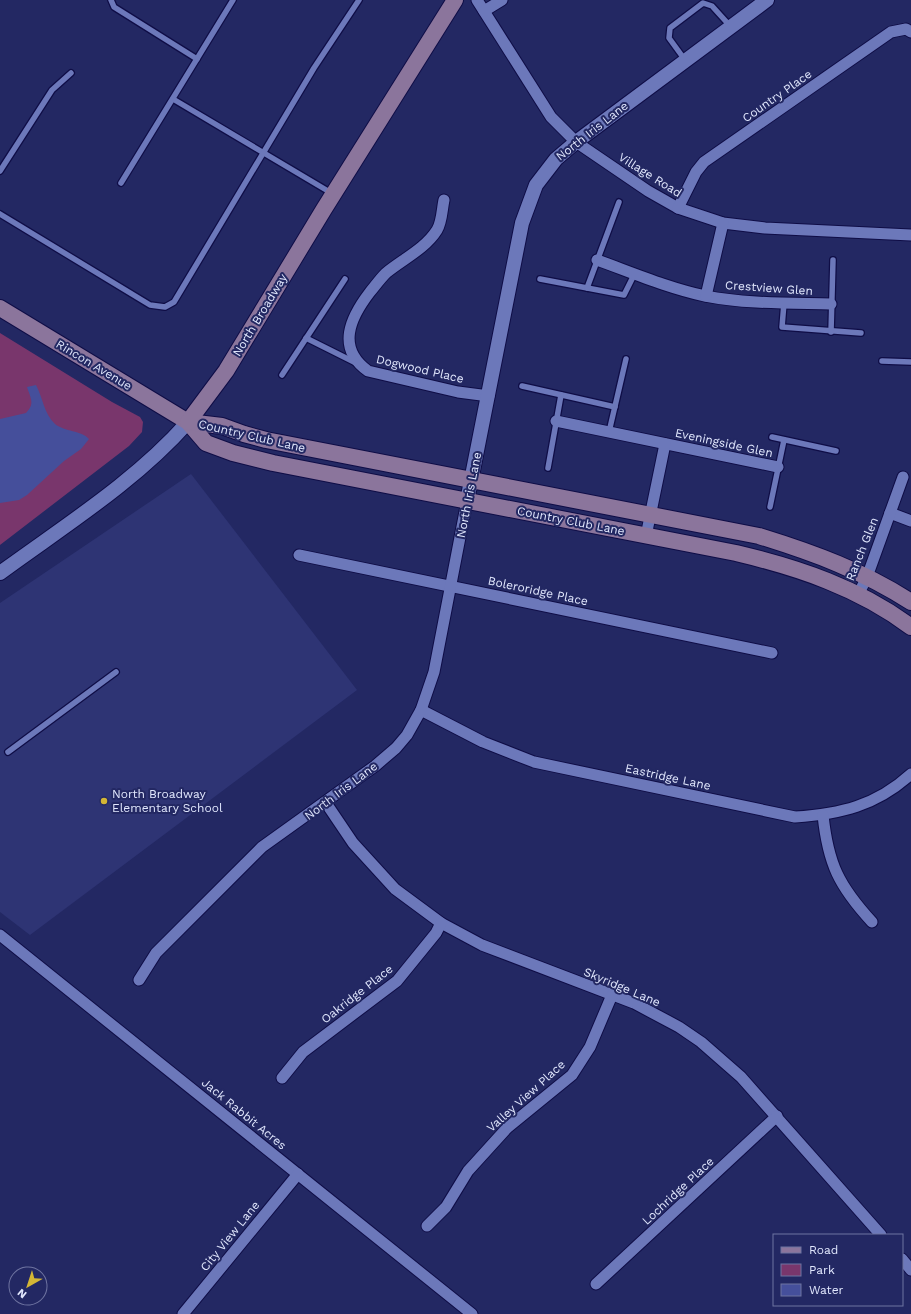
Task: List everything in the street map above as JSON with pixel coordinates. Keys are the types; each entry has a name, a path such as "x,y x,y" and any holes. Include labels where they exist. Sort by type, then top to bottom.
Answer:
{"main road":[{"name":"North Broadway","path":"188,422 226,371 333,194 455,0"},
{"name":"Rincon Avenue","path":"0,308 188,422"},
{"name":"Country Club Lane","path":"188,422 222,426 266,440 760,536 815,553 867,577 911,602"},
{"name":"Country Club Lane","path":"188,422 206,443 233,453 273,463 783,564 819,577 858,595 911,627"}],"street":[{"name":"Village Road","path":"477,0 551,118 576,142 648,192 678,208 724,223 765,228 911,235"},
{"path":"484,11 502,0"},
{"name":"North Iris Lane","path":"139,980 156,953 262,847 326,803 396,748 407,735 421,710 434,672 522,223 536,185 556,159 576,142 767,0"},
{"name":"Country Place","path":"678,208 696,172 704,162 891,32 906,29 911,32"},
{"path":"357,363 349,347 349,331 358,307 385,274 425,245 438,229 444,200"},
{"name":"Crestview Glen","path":"706,296 724,223"},
{"name":"Crestview Glen","path":"597,260 680,289 706,296 746,301 831,304"},
{"name":"Dogwood Place","path":"357,363 368,371 458,392 489,396"},
{"name":"Eveningside Glen","path":"556,421 778,467"},
{"name":"North Broadway","path":"0,573 102,498 166,446 188,422"},
{"name":"Eveningside Glen","path":"646,536 665,444"},
{"name":"Ranch Glen","path":"858,595 867,577 903,477"},
{"name":"Ranch Glen","path":"890,513 911,521"},
{"name":"Boleroridge Place","path":"299,555 772,653"},
{"name":"Eastridge Lane","path":"421,710 482,742 534,762 795,817 823,815 849,810 875,800 911,774"},
{"name":"Skyridge Lane","path":"326,803 353,843 395,889 441,923 482,945 612,995 679,1027 701,1042 741,1077 880,1234"},
{"path":"823,815 826,842 835,872 851,900 872,922"},
{"name":"Oakridge Place","path":"282,1078 302,1052 397,981 436,933 441,923"},
{"name":"Jack Rabbit Acres","path":"0,935 472,1314"},
{"name":"Valley View Place","path":"427,1226 446,1207 468,1171 507,1128 572,1074 590,1047 612,995"},
{"name":"Lochridge Place","path":"596,1284 777,1116"},
{"name":"City View Lane","path":"183,1314 298,1174"},
{"path":"903,1260 911,1270"}],"lane":[{"path":"111,0 114,7 197,59"},
{"path":"120,183 233,0"},
{"path":"0,214 150,305 165,307 174,302 314,68 359,0"},
{"path":"685,61 670,38 670,28 703,3 712,6 731,27"},
{"path":"0,171 52,90 71,73"},
{"path":"173,98 333,194"},
{"path":"587,288 619,202"},
{"path":"831,332 833,260"},
{"path":"540,280 624,295 635,273"},
{"path":"282,375 345,279"},
{"path":"784,303 782,327 831,332 861,333"},
{"path":"306,338 357,363"},
{"path":"609,432 626,359"},
{"path":"882,361 911,362"},
{"path":"522,386 615,407"},
{"path":"548,468 561,395"},
{"path":"772,437 836,451"},
{"path":"770,507 784,440"},
{"path":"8,752 116,672"}],"shaded area":[{"name":"North Broadway Elementary School","path":"191,474 357,690 30,935 0,912 0,603"}],"green space":[{"path":"0,333 112,402 140,417 143,422 142,432 129,446 0,545"}],"water":[{"path":"36,385 51,420 59,427 82,434 89,439 81,449 64,461 27,495 19,500 0,503 0,419 26,413 31,407 31,398 27,387"}],"place":[{"name":"North Broadway Elementary School","path":"104,801"}]}
